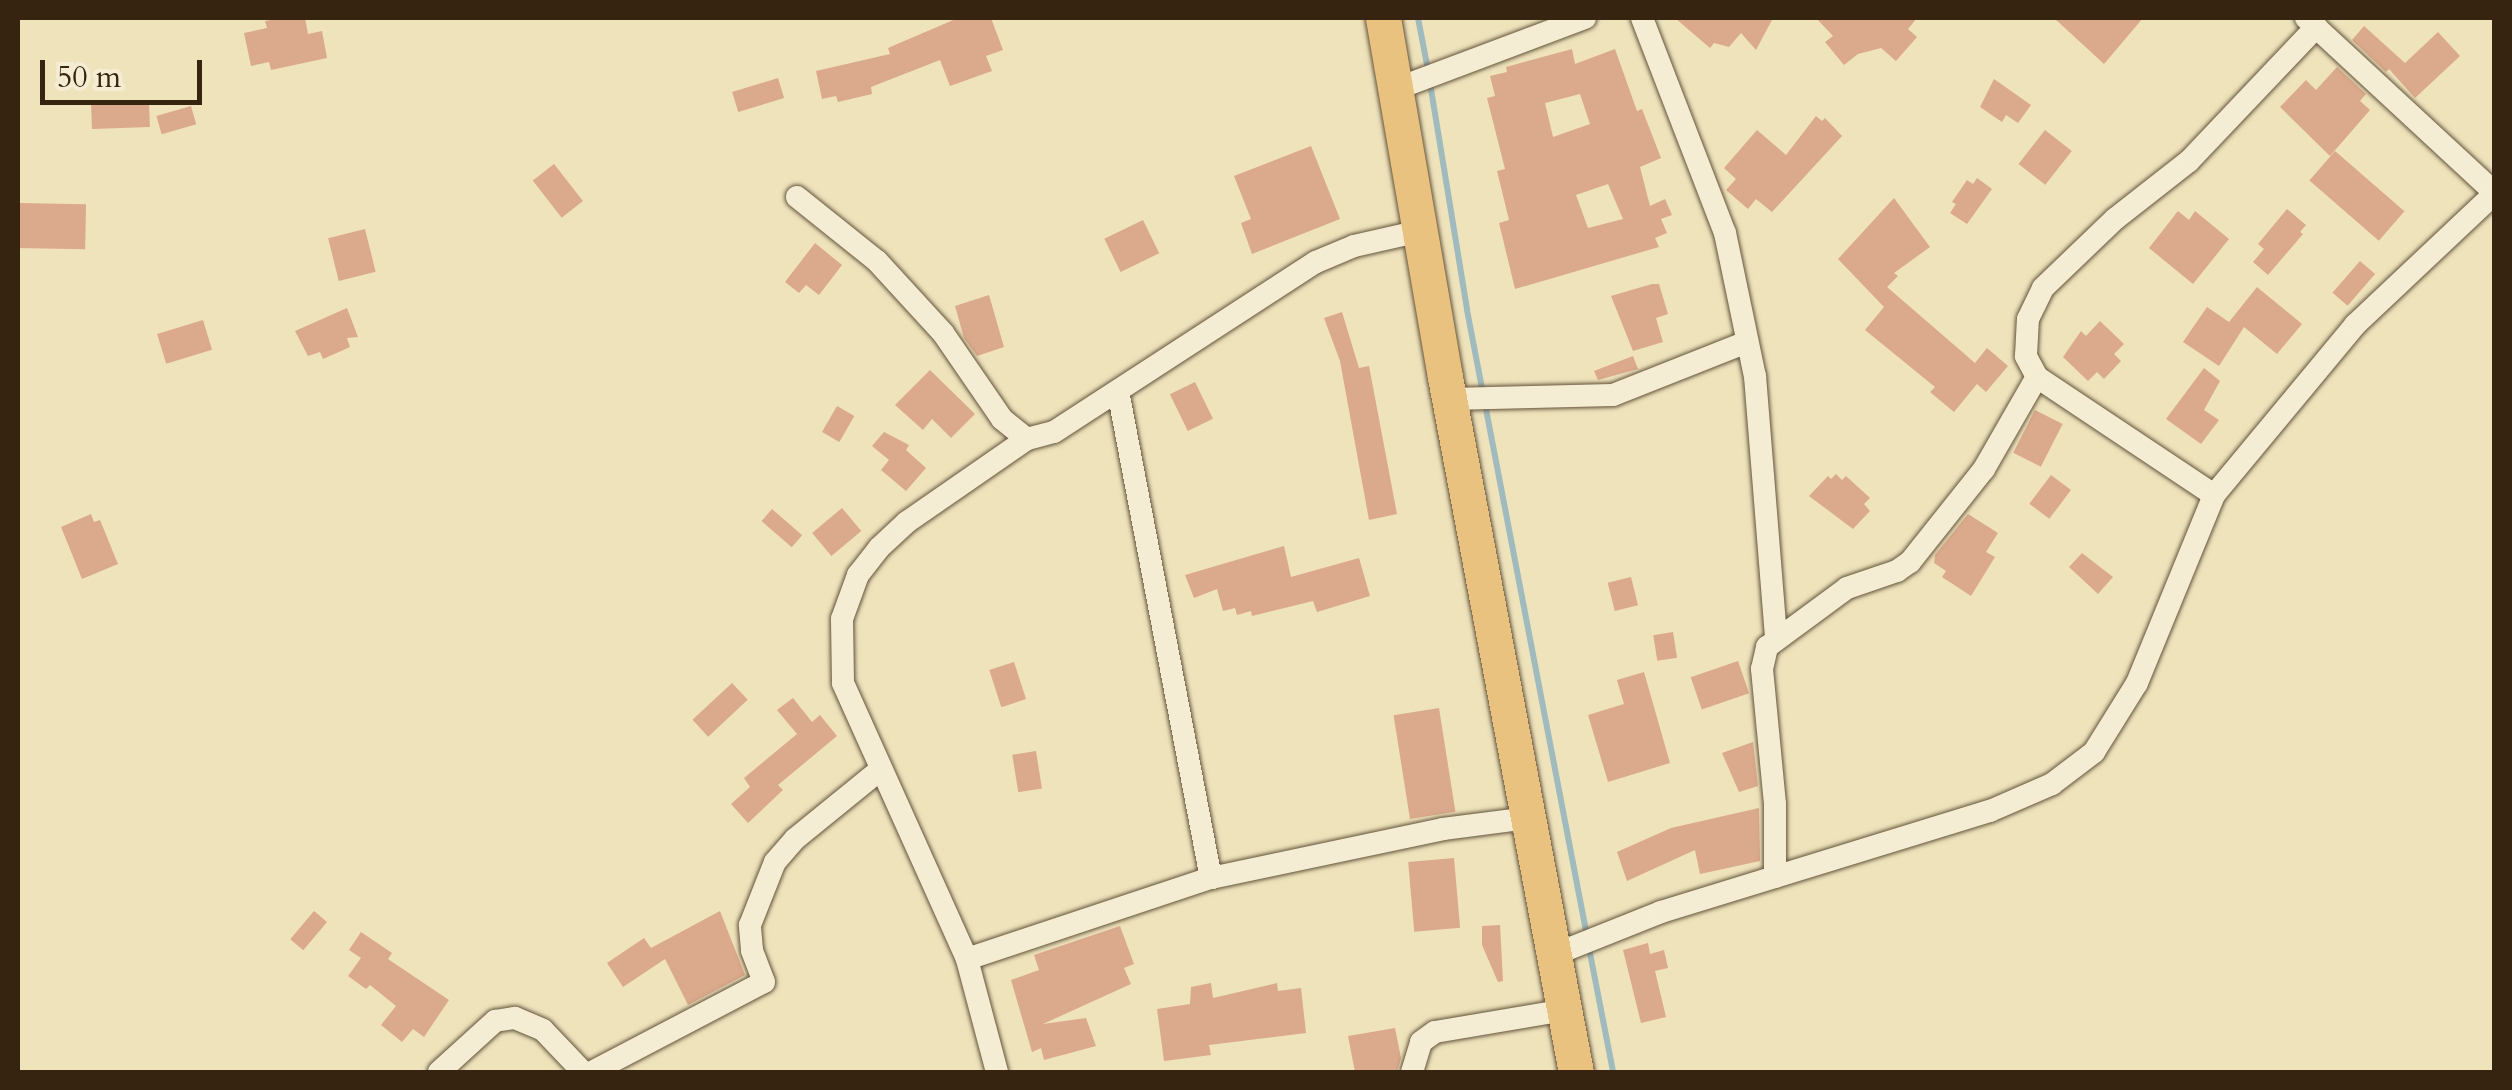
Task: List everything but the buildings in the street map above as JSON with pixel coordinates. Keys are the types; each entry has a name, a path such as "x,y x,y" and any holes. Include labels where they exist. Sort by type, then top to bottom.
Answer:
{"main road":[{"path":"1383,18 1576,1072"}],"street":[{"path":"1396,89 1584,18"},
{"path":"1642,18 1725,234 1755,376 1776,637"},
{"path":"1556,954 1661,912 1990,811 2052,784 2094,752 2136,683 2214,495 2355,325 2494,193 2311,22 2188,161 2114,219 2042,288 2028,320 2026,356 2037,377 2214,495"},
{"path":"796,197 877,261 943,332 1002,419 1027,438"},
{"path":"998,1072 968,959 844,683 842,619 858,575 907,522 1027,438 1054,432 1316,262 1354,246 1420,230"},
{"path":"1450,399 1613,395 1748,342"},
{"path":"1774,878 1776,804 1762,657 1776,637 1848,588 1897,571 1910,562 1984,469 2037,377"},
{"path":"1118,391 1211,878"},
{"path":"1092,408 1122,424"},
{"path":"592,1072 764,982 752,950 750,926 775,862 795,839 880,770"},
{"path":"968,959 1211,878 1443,829 1530,818"},
{"path":"1412,1072 1421,1042 1435,1032 1566,1010"},
{"path":"439,1072 495,1021 516,1018 543,1030 583,1072"}],"waterway":[{"path":"1418,18 1428,70"},
{"path":"1430,83 1467,310 1587,936"},
{"path":"1589,948 1613,1072"}]}
